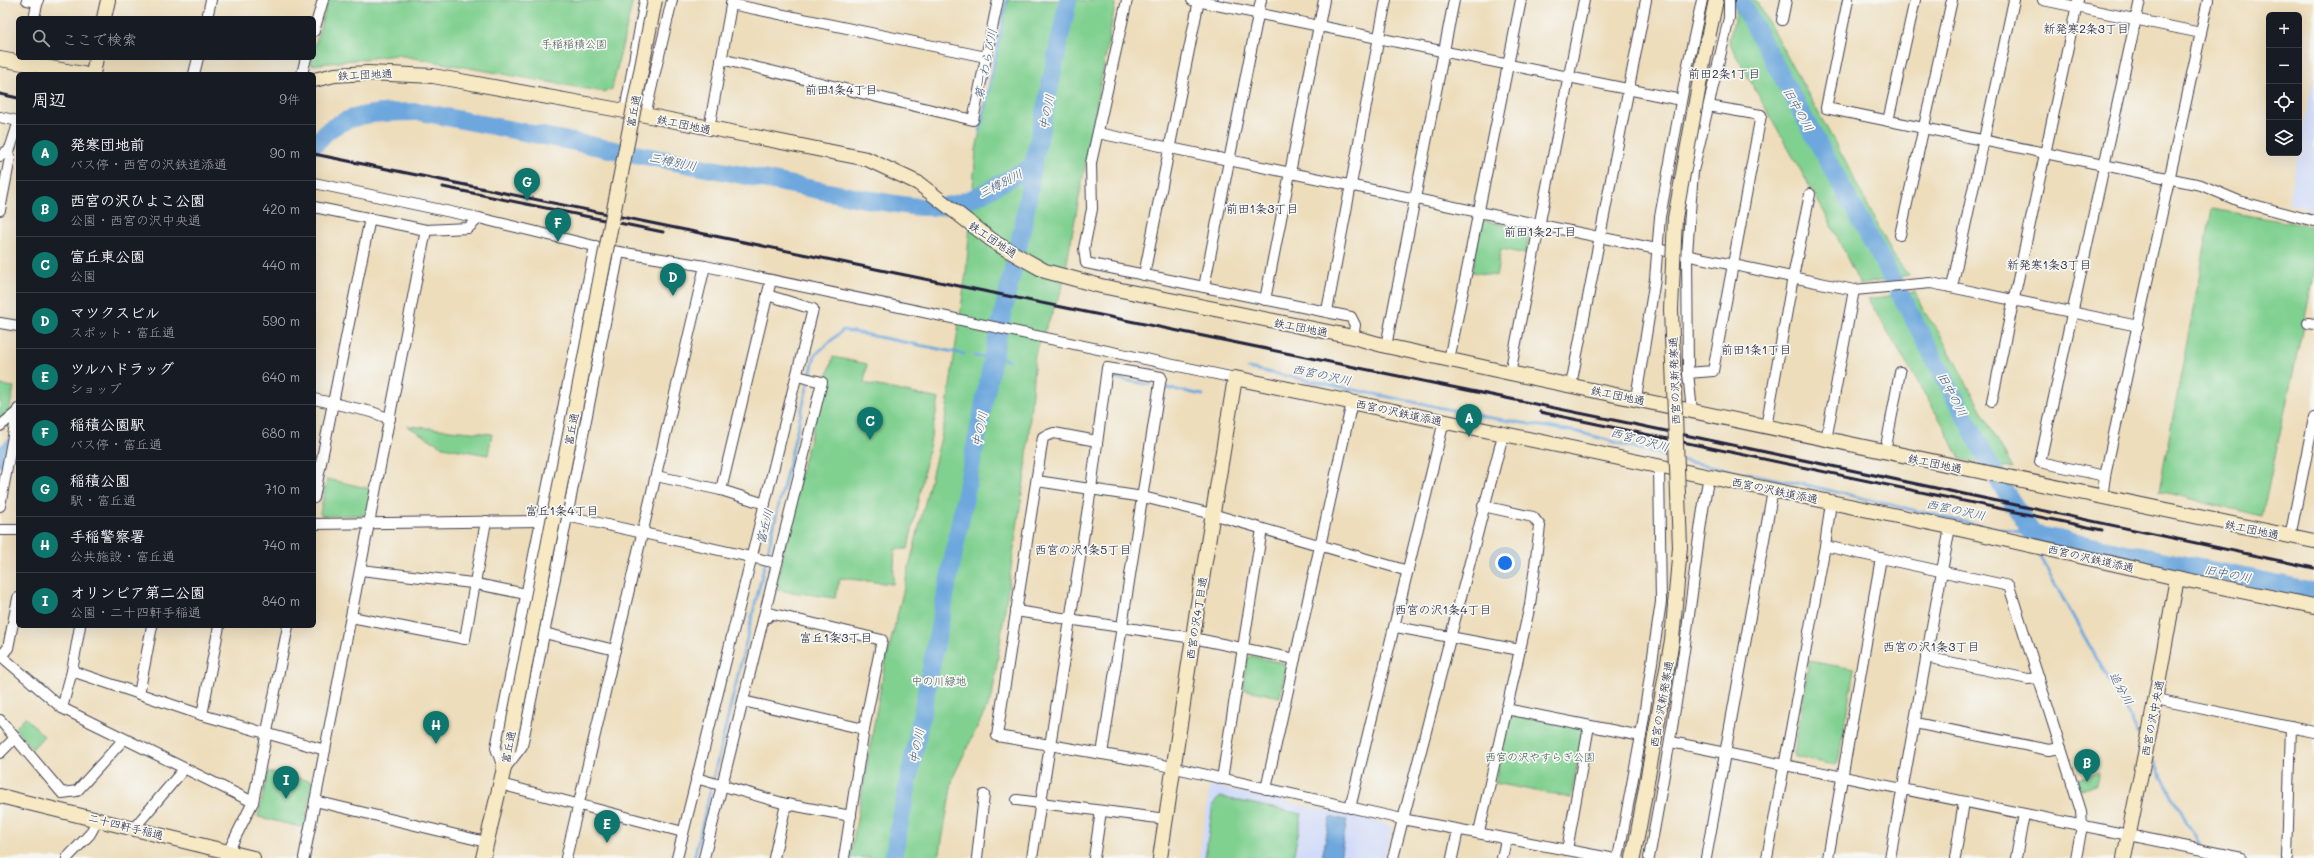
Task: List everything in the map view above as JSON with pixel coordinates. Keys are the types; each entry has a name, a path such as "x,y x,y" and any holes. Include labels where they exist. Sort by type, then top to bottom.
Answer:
{"street":[{"path":"27,0 38,1 34,16"},
{"path":"104,16 108,0"},
{"path":"207,16 211,0"},
{"path":"316,24 323,0"},
{"path":"625,111 645,0"},
{"name":"富丘通","path":"483,858 508,751 655,0"},
{"path":"645,116 672,0"},
{"path":"721,59 973,120 996,0"},
{"path":"1127,0 1091,163 1092,209 1084,248 1086,263 1351,317 1355,325 1353,337"},
{"path":"1144,275 1196,0 1508,66 1681,100"},
{"path":"1204,287 1261,0"},
{"path":"1265,300 1324,0"},
{"path":"1327,311 1386,0"},
{"path":"1386,346 1416,200 1454,0"},
{"path":"1449,360 1480,213 1521,0"},
{"path":"1510,373 1584,0"},
{"path":"1571,385 1630,90 1646,0"},
{"path":"1636,398 1655,279 1660,218 1681,100 1702,0"},
{"name":"西宮の沢新発寒通","path":"1633,858 1672,640 1680,547 1671,310 1675,218 1716,0"},
{"path":"1692,412 1688,373 1687,254 1693,171 1729,11 1729,0"},
{"path":"1782,20 1786,0"},
{"path":"1848,0 1826,108 2201,185 2239,201 2314,221"},
{"path":"1888,120 1914,0"},
{"path":"1900,235 1952,0"},
{"path":"1952,287 2014,0"},
{"path":"2043,0 2077,4 2200,33"},
{"path":"2105,476 2040,462 2074,312 2140,0"},
{"path":"2102,498 2105,476 2208,0"},
{"path":"708,129 732,2 986,57"},
{"path":"1992,401 2077,4"},
{"path":"0,58 16,60"},
{"path":"93,72 96,60"},
{"path":"194,72 198,60"},
{"path":"302,72 306,60"},
{"path":"25,61 74,72"},
{"name":"鉄工団地通","path":"316,80 335,75 368,73 433,76 625,111 708,129 867,159 918,183 997,244 1045,271 1101,286 1353,337 1449,360 1636,398 1692,412 1971,471 2314,541"},
{"path":"1688,373 1713,371 1734,266 1761,115 1708,106"},
{"path":"0,118 16,121"},
{"path":"0,210 10,158 4,154 14,142 16,133"},
{"path":"1098,133 1352,185 1539,226 1687,254 1734,266 1854,290 1924,282 2013,299 2138,326"},
{"path":"316,183 478,218 619,252 705,266 1235,378"},
{"path":"1766,427 1793,277 1810,194"},
{"path":"316,206 426,230 468,228 478,218"},
{"path":"316,488 370,218"},
{"path":"304,858 426,230"},
{"path":"502,777 496,748 595,246"},
{"path":"502,777 522,746 619,252"},
{"path":"566,858 705,266"},
{"path":"721,490 771,280"},
{"path":"1826,440 1854,290"},
{"path":"677,858 683,832 700,779 754,557 765,504 798,377 813,309 767,295"},
{"path":"0,322 16,326"},
{"path":"1032,858 1091,489 1107,368 1161,377 1102,754"},
{"path":"1884,452 1900,372"},
{"path":"704,858 719,784 767,615 774,562 822,382 798,377"},
{"name":"西宮の沢鉄道添通","path":"1235,378 1444,421 1503,435 1709,476 2033,545 2177,578 2314,606"},
{"name":"西宮の沢4丁目通","path":"1160,858 1212,514 1235,378"},
{"path":"316,399 372,412 390,419"},
{"path":"1266,789 1352,402"},
{"path":"0,426 16,415"},
{"path":"2290,537 2314,418"},
{"path":"0,506 4,477 16,419"},
{"path":"1350,808 1376,699 1396,627 1444,421"},
{"path":"1097,441 1054,433 1043,437 997,736 1173,767 1350,808 1458,830 1479,832 1556,854 1567,850 1610,858"},
{"path":"1393,858 1483,506 1503,435"},
{"path":"1618,858 1641,736 1661,602 1659,467"},
{"path":"656,476 721,490 765,504"},
{"path":"1648,858 1671,742 1690,613 1695,556 1709,476"},
{"path":"1037,481 1143,497 1212,514 1408,571"},
{"path":"1706,858 1773,490"},
{"path":"1767,858 1825,546 1831,502"},
{"path":"1479,832 1530,605 1540,526 1534,517 1483,506"},
{"path":"567,516 774,562"},
{"path":"351,617 465,639 486,521"},
{"path":"316,524 540,521"},
{"path":"1890,858 1950,527"},
{"path":"1222,779 1262,529"},
{"path":"0,530 16,530"},
{"path":"1825,546 2010,586 2081,811 2082,826 2076,858"},
{"path":"1828,858 1881,558"},
{"path":"361,570 475,584 526,594"},
{"name":"西宮の沢中央通","path":"2124,858 2156,699 2177,578"},
{"path":"16,608 8,648 0,656 62,708 253,802"},
{"path":"1016,611 1070,618 1193,638 1244,647 1295,659"},
{"path":"767,615 882,640 864,729 844,858"},
{"path":"1396,627 1520,650"},
{"path":"62,708 72,671 80,628"},
{"path":"139,694 152,628"},
{"path":"202,715 219,628"},
{"path":"227,855 253,802 288,628"},
{"path":"544,633 615,650"},
{"path":"1926,658 2028,679 2040,678"},
{"path":"72,671 202,715 267,735 325,750"},
{"path":"2156,699 2314,732"},
{"path":"743,701 864,729"},
{"path":"1506,709 1641,736"},
{"path":"0,720 62,793 77,791 124,739"},
{"path":"1915,723 2049,750 2061,748"},
{"path":"1567,850 1589,726"},
{"path":"2287,858 2292,727"},
{"path":"0,753 16,738"},
{"path":"1671,742 2242,858"},
{"path":"134,828 184,769"},
{"path":"502,777 579,803 683,832"},
{"path":"700,779 786,804 851,816"},
{"path":"977,858 984,795"},
{"name":"二十四軒手稲通","path":"0,796 134,828 227,855 253,858"},
{"path":"1017,800 1166,819"},
{"path":"315,802 486,842"},
{"path":"1954,858 1964,802"},
{"path":"774,858 786,804"},
{"path":"1094,858 1101,811"},
{"path":"2016,858 2024,814"},
{"path":"66,858 90,834 98,819"},
{"path":"1452,858 1458,830"},
{"path":"1502,858 1506,840"}],"shaded area":[{"path":"2314,73 2314,210 2288,204 2298,156 2302,156 2302,133"},
{"path":"1210,785 1388,824 1392,830 1384,858 1199,858"}],"green space":[{"name":"手稲稲積公園","path":"328,0 633,0 612,89 604,92 397,55 312,65 310,63 311,60 316,60 316,42"},
{"name":"中の川緑地","path":"1007,0 1116,0 1062,289 1035,354 1026,467 992,697 953,777 939,858 850,858 884,669 945,421 966,273 976,150"},
{"path":"1736,0 1756,0 1845,161 1893,255 1908,275 1860,285 1832,226 1734,52 1729,40 1736,13"},
{"path":"2212,209 2314,227 2314,276 2262,516 2159,491"},
{"path":"1482,220 1530,230 1526,254 1501,249 1496,276 1472,272"},
{"path":"1915,292 1925,313 1940,334 2013,469 1960,459 1946,430 1868,299"},
{"path":"833,357 867,364 864,383 939,399 908,549 895,549 893,584 840,578 835,598 776,590 798,481"},
{"path":"0,385 14,387 9,412 0,419"},
{"path":"407,426 492,434 488,455 443,447"},
{"path":"327,479 371,489 367,513 363,515 322,516 320,513"},
{"path":"1251,656 1283,663 1286,668 1280,697 1243,689 1247,659"},
{"path":"1809,661 1854,669 1838,763 1835,765 1796,757 1794,754"},
{"name":"西宮の沢やすらぎ公園","path":"1514,715 1580,728 1583,732 1571,798 1495,783 1510,718"},
{"path":"25,717 44,736 32,749 15,728"},
{"path":"268,772 312,781 305,828 258,817"},
{"path":"2099,773 2096,785 2080,790 2077,779"},
{"path":"1220,797 1302,814 1293,858 1205,858 1213,804"}],"water":[{"path":"1330,817 1347,820 1340,858 1322,858"}],"waterway":[{"name":"第一わらび川","path":"980,131 1007,0"},
{"name":"中の川","path":"893,858 994,352 1024,221 1033,166 1068,0"},
{"name":"旧中の川","path":"1740,0 1889,273 2001,485 2033,534 2314,591"},
{"name":"三樽別川","path":"316,143 329,130 350,119 374,114 421,112 859,198 928,207 950,205 982,194 1033,166"},
{"name":"富丘川","path":"694,858 815,355 843,330 964,354"},
{"name":"西宮の沢川","path":"975,356 982,357 994,352 1008,361"},
{"name":"西宮の沢川","path":"1248,368 1486,417 1578,432 1673,458"},
{"name":"西宮の沢川","path":"1115,378 1150,385"},
{"name":"西宮の沢川","path":"1167,388 1203,395"},
{"name":"三樽別川","path":"0,458 16,444"},
{"name":"西宮の沢川","path":"1680,460 1811,486 1981,526 2033,534"},
{"name":"追分川","path":"2037,552 2143,741"},
{"name":"追分川","path":"2150,755 2200,846"}],"railway":[{"path":"0,94 16,98"},
{"path":"316,154 1633,424 2314,568"},
{"path":"443,187 663,232"},
{"path":"1540,412 2102,530"}],"place":[{"name":"稲積公園","path":"527,201"},
{"name":"稲積公園駅","path":"558,242"},
{"name":"マツクスビル","path":"673,296"},
{"name":"発寒団地前","path":"1469,437"},
{"name":"富丘東公園","path":"870,440"},
{"name":"手稲警察署","path":"436,744"},
{"name":"西宮の沢ひよこ公園","path":"2087,782"},
{"name":"オリンピア第二公園","path":"286,799"},
{"name":"ツルハドラッグ","path":"607,843"}],"district":[{"name":"新発寒2条3丁目","path":"2086,28"},
{"name":"前田2条1丁目","path":"1724,73"},
{"name":"前田1条4丁目","path":"841,89"},
{"name":"前田1条3丁目","path":"1262,208"},
{"name":"前田1条2丁目","path":"1540,231"},
{"name":"新発寒1条3丁目","path":"2049,264"},
{"name":"前田1条1丁目","path":"1756,349"},
{"name":"富丘1条4丁目","path":"562,510"},
{"name":"西宮の沢1条5丁目","path":"1083,549"},
{"name":"西宮の沢1条4丁目","path":"1443,609"},
{"name":"富丘1条3丁目","path":"836,637"},
{"name":"西宮の沢1条3丁目","path":"1931,646"}]}
